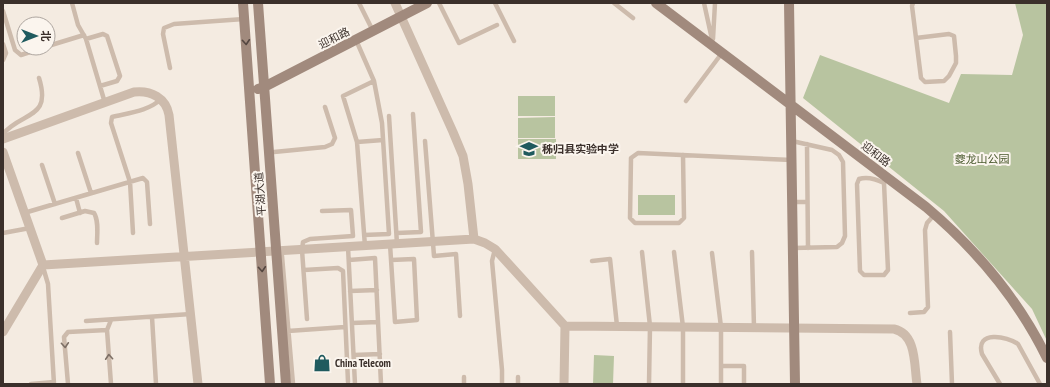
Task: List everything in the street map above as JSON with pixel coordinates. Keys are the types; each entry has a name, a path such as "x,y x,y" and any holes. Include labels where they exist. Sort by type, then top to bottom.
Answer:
{"main road":[{"name":"平湖大道","path":"243,3 270,384"},
{"name":"平湖大道","path":"258,3 279,251 286,384"},
{"name":"迎和路","path":"250,92 266,86 427,3"},
{"name":"迎和路","path":"656,3 791,105 886,180 935,214 958,235 1003,286 1029,324 1047,358"},
{"path":"789,3 795,384"}],"street":[{"path":"395,3 453,132 462,156 468,184 474,240"},
{"path":"3,139 134,92 151,93 161,99 165,104 169,115 198,384"},
{"path":"3,152 43,265"},
{"path":"43,265 474,240 485,243 495,250 565,326 564,384"},
{"path":"3,332 43,265"},
{"path":"565,326 898,330 906,335 910,342 916,384"}],"lane":[{"path":"72,3 78,25 85,37 105,102"},
{"path":"262,3 266,86 274,152 279,251 293,384"},
{"path":"359,3 373,31"},
{"path":"439,3 459,43 497,25"},
{"path":"495,3 514,41"},
{"path":"614,3 633,18"},
{"path":"704,3 713,46"},
{"path":"713,46 715,3"},
{"path":"913,3 916,38 921,78 925,82 944,81 949,76 956,62 954,36 949,34 916,38"},
{"path":"3,11 16,51"},
{"path":"170,68 163,34 164,28 174,24 244,19"},
{"path":"56,44 103,34 107,36 120,76 118,80 100,86"},
{"path":"356,40 374,81 382,123 389,234 364,236"},
{"path":"3,44 6,53 3,60"},
{"path":"686,101 722,53"},
{"path":"3,134 11,126 30,116 38,109 42,99 39,78"},
{"path":"365,246 357,142 343,96 374,81"},
{"path":"132,233 130,182 111,123 112,118 150,107 161,99"},
{"path":"274,152 325,147 332,144 334,138 325,107"},
{"path":"397,233 421,232 412,114"},
{"path":"389,116 397,233 391,260 394,322 418,320 414,259 391,260"},
{"path":"357,142 383,140"},
{"path":"425,141 434,256 456,254 460,316"},
{"path":"791,141 832,150 839,155 843,162 845,228 845,236 842,243 837,247 793,248"},
{"path":"807,144 808,248"},
{"path":"78,153 91,193"},
{"path":"683,155 684,218 679,224 635,224 630,218 631,158 638,153 683,155 792,160"},
{"path":"42,165 55,204"},
{"path":"864,177 877,180 886,180 888,270 884,275 864,275 860,271 857,184 859,179 864,177"},
{"path":"24,213 143,178 148,182 150,224"},
{"path":"76,198 80,213"},
{"path":"792,202 808,202"},
{"path":"307,319 302,250 303,242 310,239 353,236 351,210 322,211"},
{"path":"62,218 90,211 94,213 96,216 97,243"},
{"path":"910,312 924,312 928,307 925,230 927,223 935,214"},
{"path":"3,233 30,228"},
{"path":"348,247 355,384"},
{"path":"495,250 492,261 502,384"},
{"path":"642,252 650,326 649,384"},
{"path":"674,252 682,327 683,384"},
{"path":"752,252 754,328"},
{"path":"712,253 721,327 721,384"},
{"path":"349,260 375,258 381,384"},
{"path":"592,260 610,259 618,326"},
{"path":"31,384 54,383 48,284 43,265"},
{"path":"304,270 338,268 342,272 348,382"},
{"path":"350,291 377,290"},
{"path":"86,321 191,314"},
{"path":"152,317 156,384"},
{"path":"111,320 107,330 111,384"},
{"path":"352,322 378,322"},
{"path":"288,331 345,327"},
{"path":"68,384 64,337 68,332 107,330"},
{"path":"950,332 952,384"},
{"path":"1000,384 980,348 981,343 984,340 1000,337 1013,340 1018,344 1023,350 1040,384"},
{"path":"354,355 380,354"},
{"path":"721,366 744,366 744,384"},
{"path":"464,377 464,384"},
{"path":"518,377 518,384"}],"green space":[{"name":"夔龙山公园","path":"1015,3 1047,3 1047,341 1032,309 944,211 803,98 820,55 949,103 961,74 1012,75 1023,35"},
{"path":"518,96 555,96 555,116 518,116"},
{"path":"555,117 555,138 518,138 518,118"},
{"path":"518,139 556,139 556,159 518,159"},
{"path":"638,195 675,195 675,215 638,215"},
{"path":"594,355 614,356 613,384 593,384"}],"place":[{"name":"秭归县实验中学","path":"529,149"},
{"name":"China Telecom","path":"322,363"}]}
